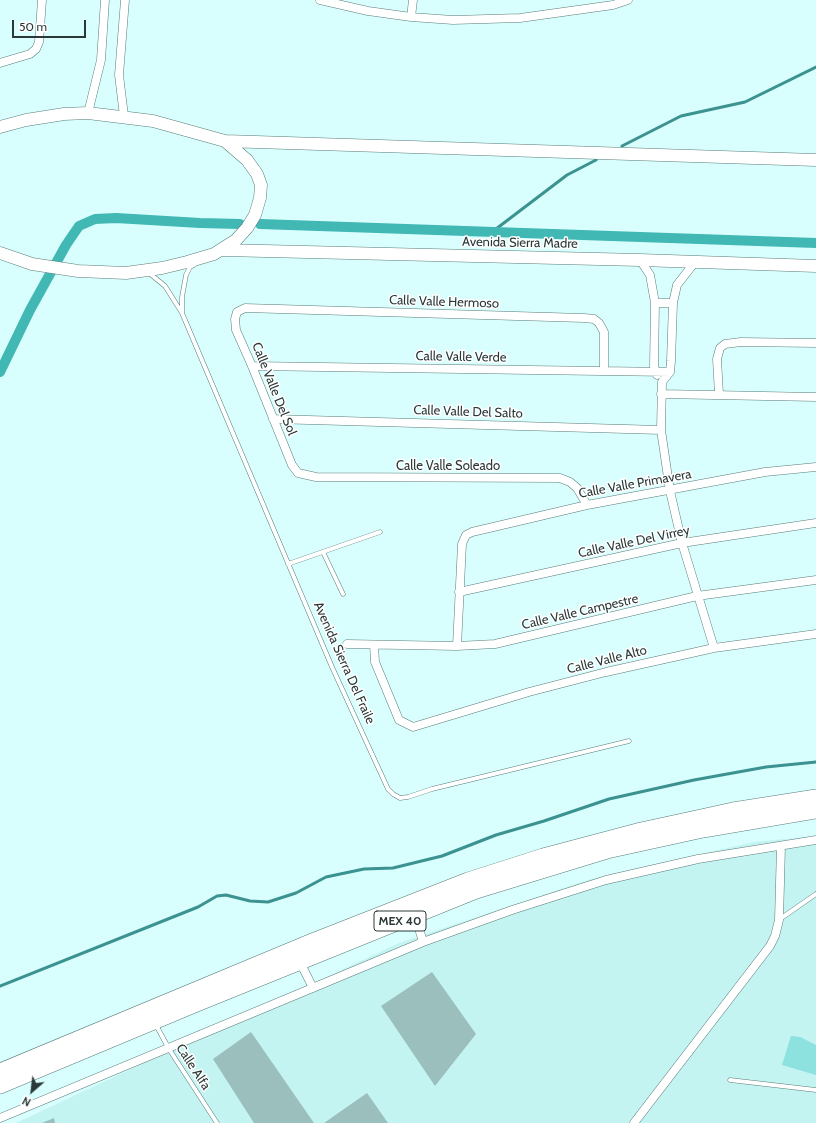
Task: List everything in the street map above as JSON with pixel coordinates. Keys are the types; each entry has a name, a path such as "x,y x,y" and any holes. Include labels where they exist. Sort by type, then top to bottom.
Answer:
{"highway":[{"name":"MEX 40","path":"0,1086 32,1066 317,940 476,878 543,856 648,828 733,810 816,797"},
{"name":"MEX 40","path":"0,1071 32,1066 154,1022 476,891 606,851 703,830 816,811"},
{"path":"0,1063 32,1066"},
{"path":"0,1095 32,1066"}],"street":[{"path":"0,63 30,54 36,49 39,42 42,0"},
{"path":"88,113 101,60 105,0"},
{"path":"124,116 119,75 125,0"},
{"path":"320,0 368,11 411,17 453,20 520,18 628,0"},
{"path":"411,17 413,0"},
{"path":"0,127 26,120 64,114 88,113 124,116 180,127 224,141 816,160"},
{"path":"0,253 32,264 78,272 126,273 162,268 219,252 247,228 256,215 261,185 257,174 247,160 224,141"},
{"name":"Avenida Sierra Madre","path":"219,252 640,260 816,266"},
{"path":"640,260 650,275 655,303 655,372 662,382"},
{"path":"695,262 677,285 673,302 670,372 662,382 661,430 670,491 682,543 714,648"},
{"path":"655,303 673,302"},
{"name":"Calle Valle Hermoso","path":"237,312 245,308 594,319 599,323 604,332 604,371"},
{"name":"Calle Valle Del Sol","path":"237,312 235,319 236,330 292,465 298,473"},
{"path":"719,394 717,359 720,348 724,344 741,342 816,343"},
{"name":"Calle Valle Verde","path":"252,366 670,372"},
{"path":"661,394 816,397"},
{"name":"Calle Valle Del Salto","path":"273,419 661,430"},
{"name":"Calle Valle Primavera","path":"459,592 462,540 472,532 587,505 670,491 765,472 816,467"},
{"name":"Calle Valle Soleado","path":"298,473 316,477 560,478 570,482 577,488 587,505"},
{"name":"Calle Valle Del Virrey","path":"459,592 682,543 816,523"},
{"name":"Calle Valle Campestre","path":"347,644 457,646 495,644 697,596 816,580"},
{"path":"457,646 459,592"},
{"name":"Calle Valle Alto","path":"374,645 375,662 399,720 407,726 418,726 529,692 606,672 714,648 816,634"},
{"path":"0,1118 169,1049 423,942 512,910 606,880 698,859 816,840"},
{"path":"634,1123 770,946 775,936 778,920 781,846"},
{"path":"415,915 423,942"},
{"path":"300,962 313,988"}],"lane":[{"name":"Avenida Sierra Del Fraile","path":"182,313 182,297 186,274 190,267 219,252"},
{"name":"Avenida Sierra Del Fraile","path":"143,271 154,276 165,286 182,313 332,666 388,789 397,798 408,797 432,789 629,741"},
{"path":"288,564 380,532"},
{"path":"323,552 343,594"},
{"path":"778,920 816,894"},
{"name":"Calle Alfa","path":"154,1022 169,1049 217,1123"},
{"path":"730,1080 816,1090"}],"shaded area":[{"path":"816,836 816,1123 16,1123 399,943 591,879 754,842"},
{"path":"791,1036 800,1037 816,1045 816,1075 782,1065"}],"building":[{"path":"432,972 476,1034 435,1086 381,1006"},
{"path":"251,1032 314,1123 254,1123 213,1059"},
{"path":"367,1093 388,1123 324,1123"},
{"path":"54,1118 55,1123 42,1123"}],"waterway":[{"path":"622,146 681,116 745,102 816,67"},
{"path":"492,232 567,175 596,160"},
{"path":"0,372 30,310 66,245 79,226 95,219 116,218 240,224"},
{"path":"260,224 816,243"},
{"path":"0,986 198,907 217,896 226,895 250,901 268,902 296,893 326,877 364,869 393,868 442,856 496,835 544,821 609,799 694,780 766,767 816,762"}]}
